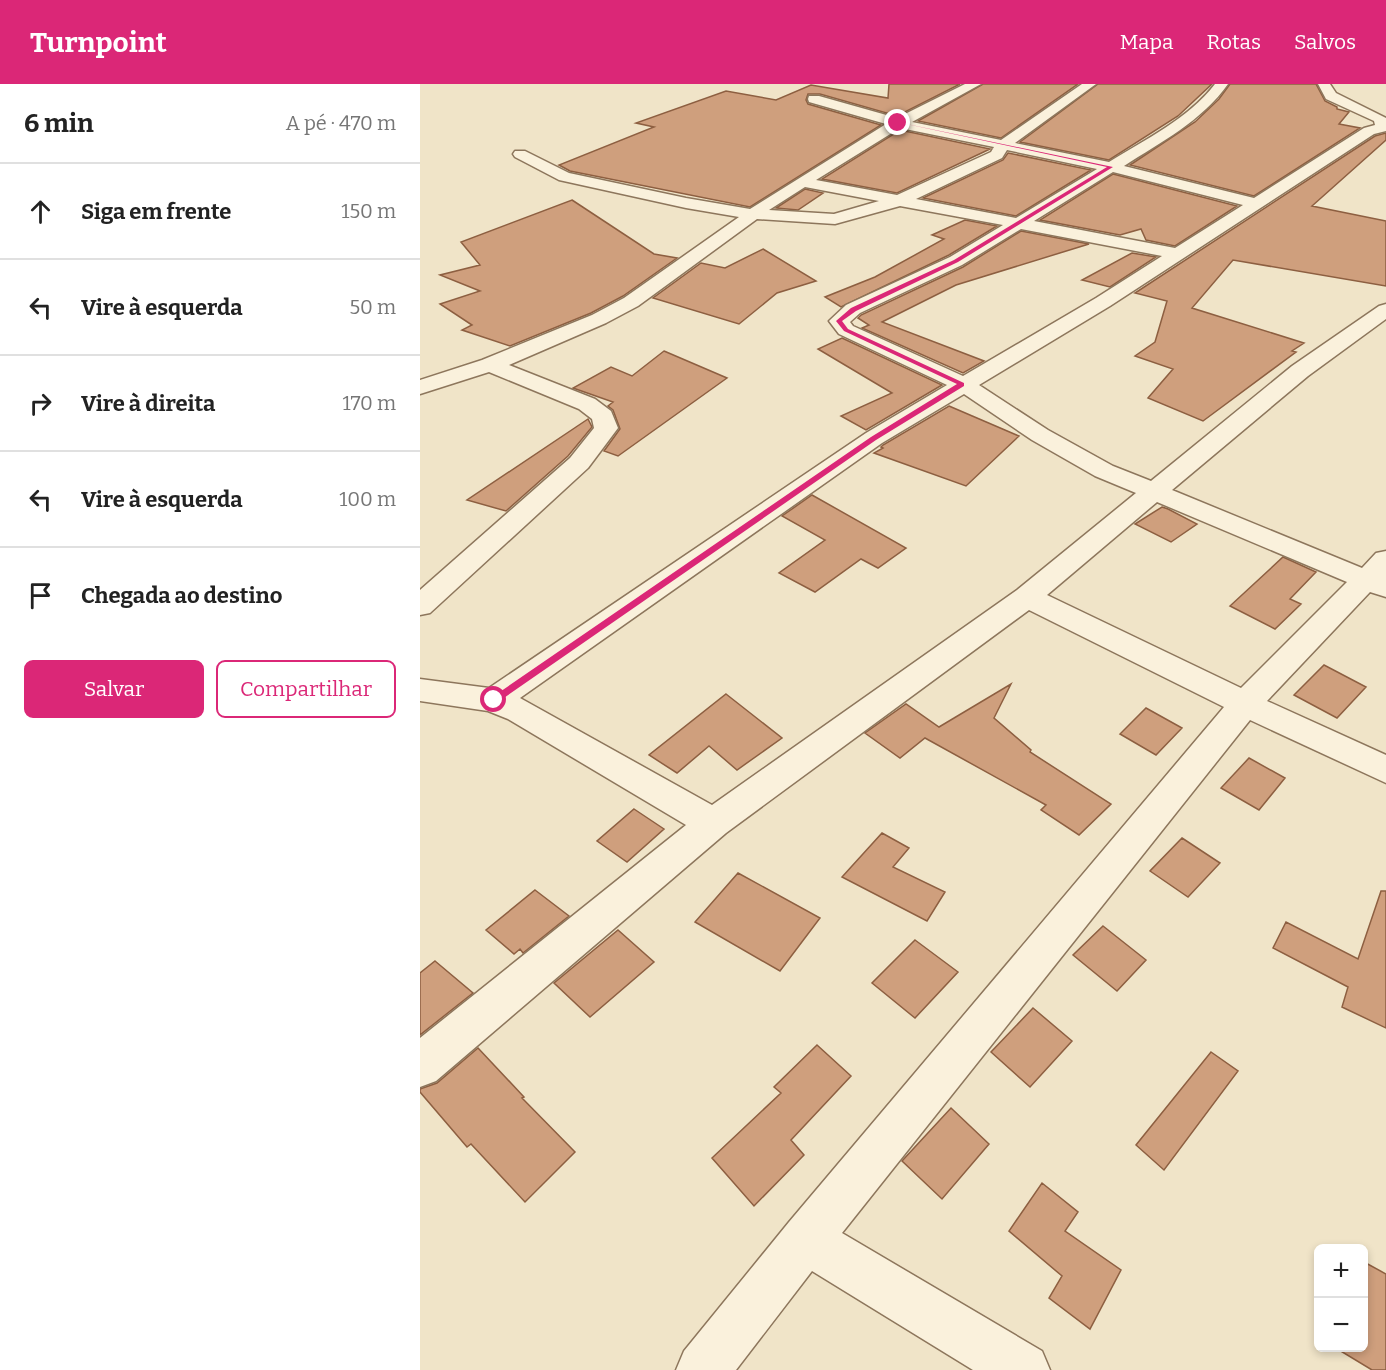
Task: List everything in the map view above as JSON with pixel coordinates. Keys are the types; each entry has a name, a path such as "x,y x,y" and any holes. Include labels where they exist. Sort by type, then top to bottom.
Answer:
{"street":[{"path":"420,387 490,365 599,319 631,302 753,214 802,182 898,123 975,84"},
{"path":"520,154 564,177 686,203 753,214 835,219 898,201 996,155 1003,145 1090,84"},
{"path":"703,1370 806,1239 1245,704 1379,575 1154,493 1104,471 1040,435 995,403 962,384 846,330 839,321 854,309 956,261 1111,167 1187,119 1211,98 1222,84"},
{"path":"494,700 874,438 1103,302 1369,131 1384,127 1380,119 1331,96 1324,84"},
{"path":"814,99 898,123 1111,167 1257,202"},
{"path":"802,182 1179,254"},
{"path":"420,1066 713,823 1027,597 1300,371 1386,310"},
{"path":"420,606 579,463 606,428 603,416 587,405 490,365"},
{"path":"1027,597 1386,770"},
{"path":"420,690 494,700 519,711 713,823"},
{"path":"806,1239 1023,1370"}],"building":[{"path":"889,84 960,84 897,116 820,94 808,94 806,100 808,104 881,125 750,207 570,171 559,165 654,127 636,123 726,91 776,100 811,85 888,98"},
{"path":"983,84 1078,84 1001,138 918,121"},
{"path":"1098,84 1212,84 1178,116 1109,160 1020,142"},
{"path":"1230,84 1316,84 1325,101 1337,109 1349,112 1339,124 1360,128 1254,196 1130,165 1195,122 1219,99"},
{"path":"900,130 990,149 897,193 822,179"},
{"path":"1386,133 1386,140 1312,206 1386,221 1386,286 1233,260 1192,308 1304,343 1292,351 1296,352 1203,421 1148,398 1173,369 1135,356 1155,342 1167,301 1135,293 1375,136"},
{"path":"1008,153 1091,170 1016,216 923,198 1003,160"},
{"path":"1113,174 1237,206 1175,246 1146,240 1141,229 1120,235 1040,220"},
{"path":"805,189 823,193 798,210 776,208"},
{"path":"572,200 654,254 677,258 623,296 591,313 510,346 462,330 472,325 440,304 480,291 440,275 480,265 461,242"},
{"path":"965,220 997,226 949,255 841,307 825,297 875,277 944,239 932,235"},
{"path":"1021,231 1089,244 956,285 882,322 984,361 963,373 862,328 869,325 858,318 861,315 963,267"},
{"path":"763,249 816,281 777,293 739,324 653,298 701,263 725,268"},
{"path":"1132,253 1156,257 1110,287 1082,280"},
{"path":"842,338 942,385 866,430 841,416 892,393 818,349"},
{"path":"664,351 727,378 618,456 604,451 620,429 613,410 608,406 613,402 573,388 611,367 632,376"},
{"path":"949,406 1019,436 966,486 874,453 883,448 881,447 883,445"},
{"path":"588,419 592,427 568,456 506,511 467,500"},
{"path":"812,495 906,548 878,568 861,559 815,592 779,573 825,540 782,516"},
{"path":"1162,507 1197,524 1171,542 1135,524"},
{"path":"1283,557 1316,572 1290,599 1301,604 1275,629 1230,606"},
{"path":"1324,665 1366,687 1337,718 1294,695"},
{"path":"1011,684 994,718 1031,750 1030,752 1111,804 1079,835 1041,810 1046,805 925,738 900,758 865,733 906,704 939,727"},
{"path":"726,694 782,738 737,770 709,746 677,773 649,755"},
{"path":"1146,708 1182,728 1156,755 1120,734"},
{"path":"1249,758 1285,778 1259,810 1221,788"},
{"path":"634,809 664,829 627,862 597,841"},
{"path":"882,833 909,848 893,867 945,892 927,921 842,877"},
{"path":"1182,838 1220,863 1188,897 1150,871"},
{"path":"738,873 820,918 780,971 695,922"},
{"path":"535,890 569,916 523,953 520,949 514,954 486,930"},
{"path":"1381,891 1386,891 1386,1028 1342,1007 1348,987 1273,948 1286,922 1358,959"},
{"path":"1103,926 1146,960 1117,991 1073,955"},
{"path":"618,930 654,962 590,1017 554,983"},
{"path":"915,940 958,972 915,1018 872,983"},
{"path":"435,961 473,993 420,1035 420,973"},
{"path":"1033,1008 1072,1041 1030,1087 991,1052"},
{"path":"817,1045 851,1076 791,1140 804,1155 754,1206 712,1158 781,1093 774,1087"},
{"path":"478,1048 524,1097 522,1098 575,1152 525,1202 471,1144 467,1147 420,1092 420,1089 437,1083"},
{"path":"1211,1052 1238,1071 1164,1170 1136,1145"},
{"path":"951,1108 989,1144 942,1199 902,1161"},
{"path":"1042,1183 1078,1212 1065,1231 1121,1270 1090,1329 1049,1298 1062,1276 1009,1231"},
{"path":"1368,1264 1386,1274 1386,1370 1372,1370 1342,1352 1368,1352"}],"route":[{"path":"494,700 874,438 962,384 846,330 839,321 854,309 956,261 1111,167 898,123"}]}
